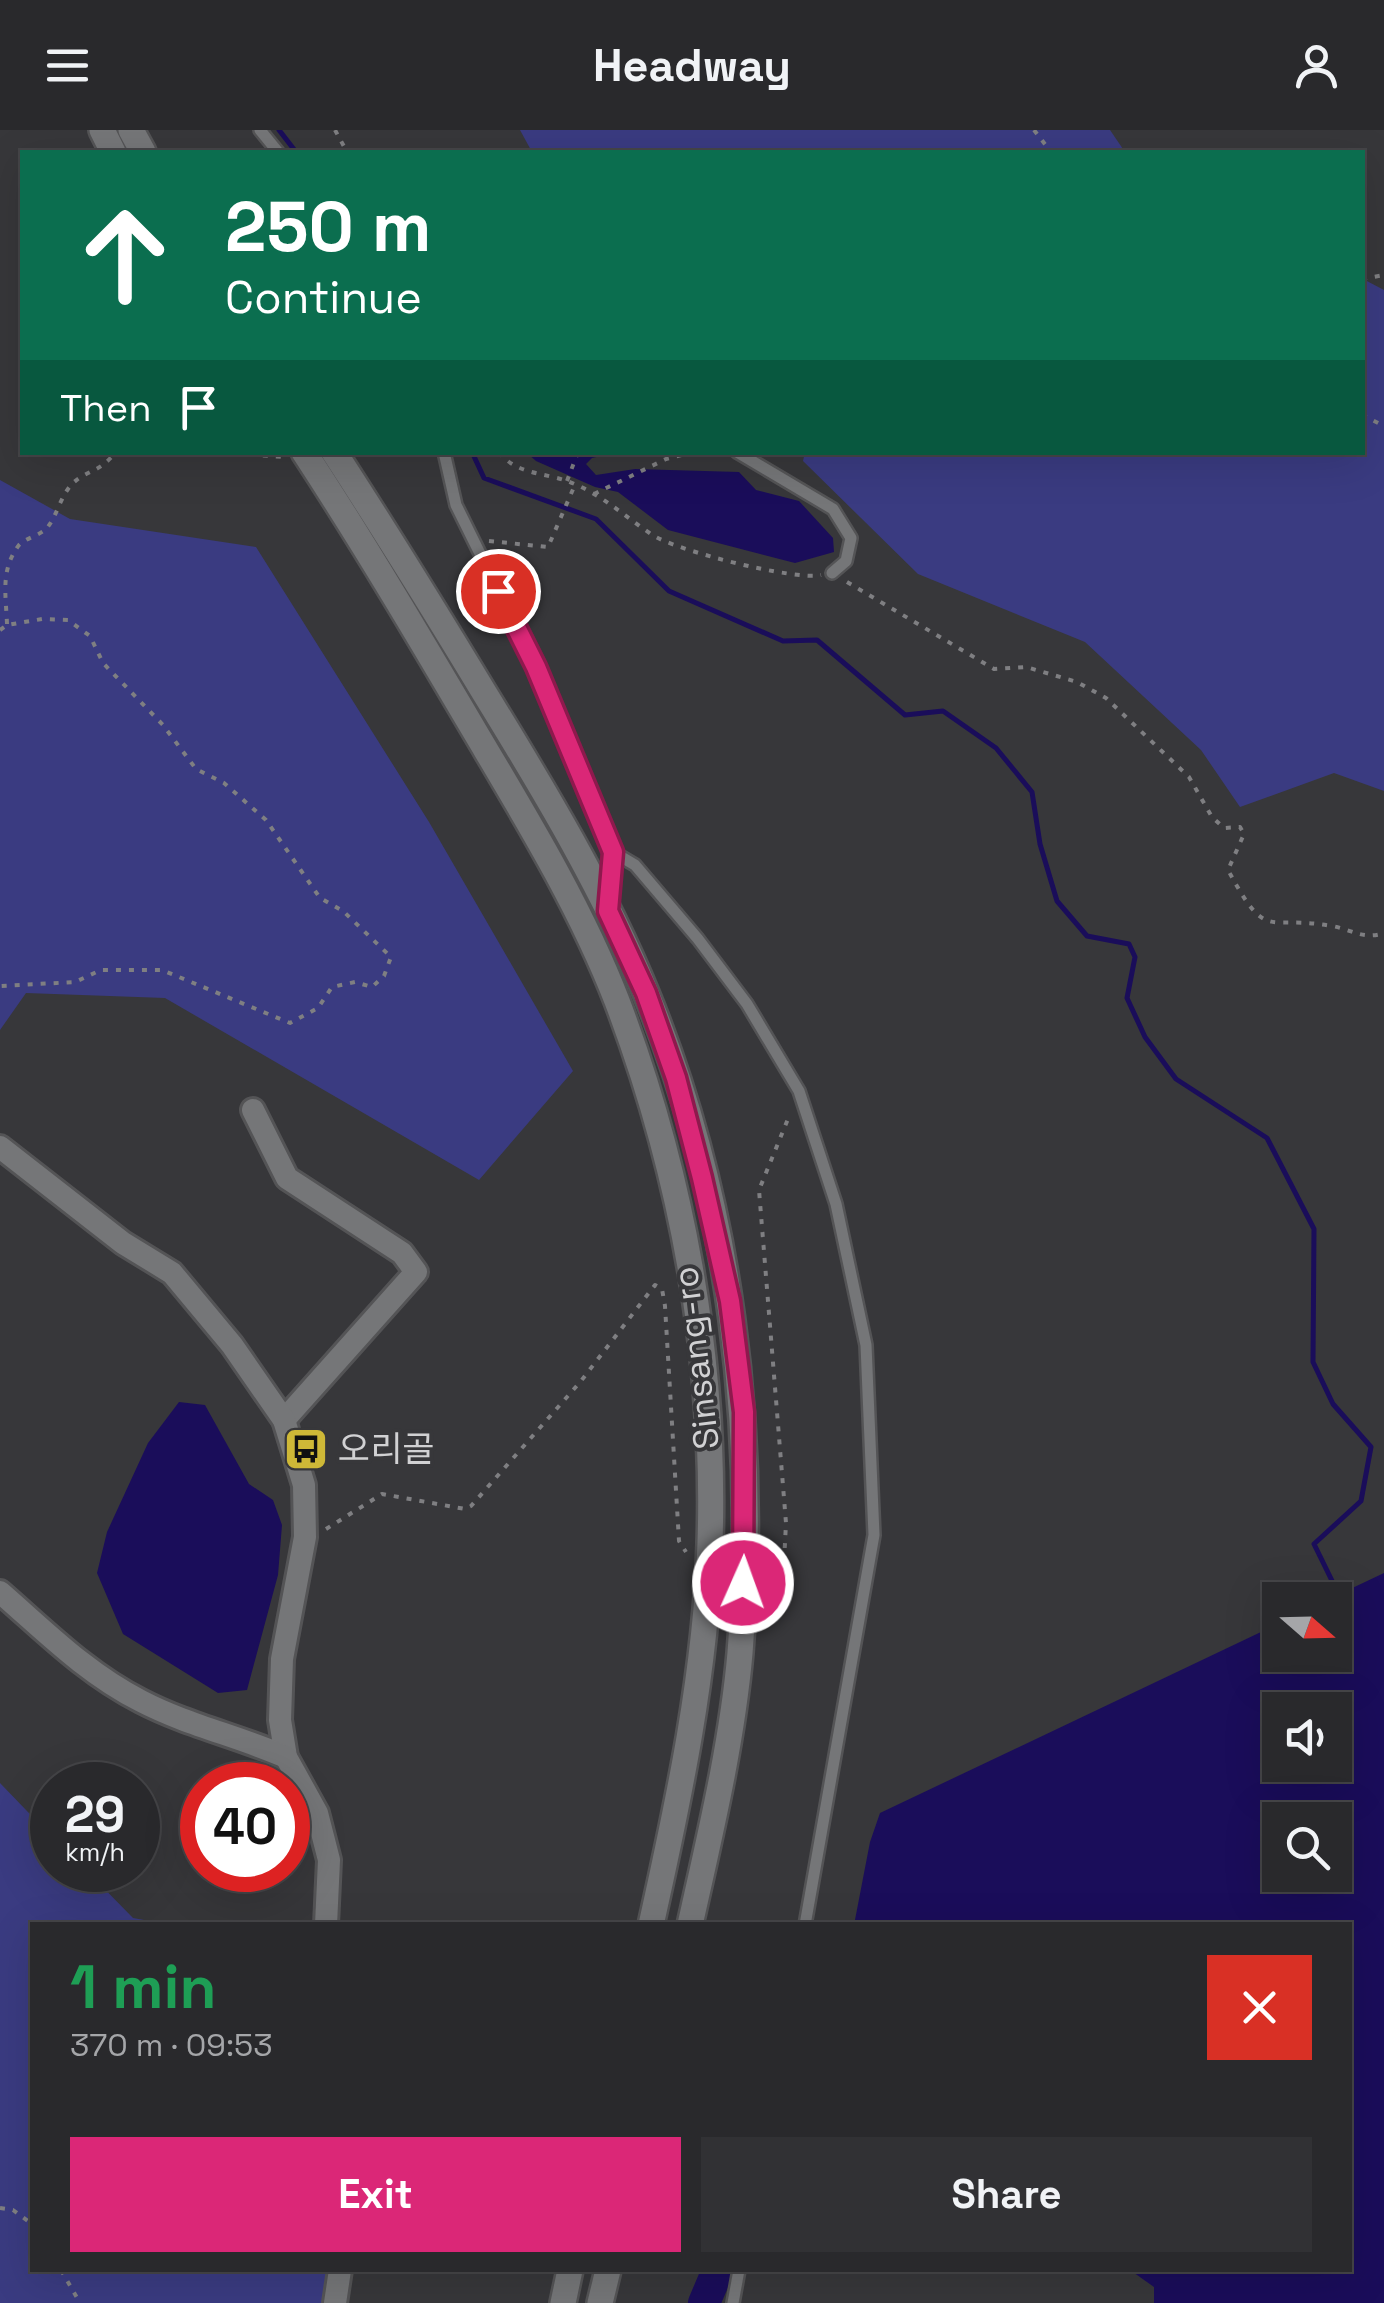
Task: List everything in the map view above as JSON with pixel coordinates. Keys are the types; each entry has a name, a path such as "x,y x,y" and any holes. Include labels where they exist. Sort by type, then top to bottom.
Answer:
{"street":[{"name":"Sinsang-ro","path":"305,455 361,538 522,810 616,998 672,1180 698,1301 708,1412 703,1648 681,1792 653,1922"},
{"name":"Sinsang-ro","path":"336,455 551,801 608,911 646,993 676,1078 730,1301 744,1412 745,1547 740,1655 717,1802 691,1922"},
{"path":"254,1110 287,1178 402,1253 416,1272 284,1420"},
{"path":"0,1147 124,1243 172,1274 232,1344 284,1420 304,1486 304,1537 282,1659 280,1720 286,1757 317,1814 329,1860 326,1922"},
{"path":"0,1592 66,1654 106,1681 188,1722 240,1737 286,1757"},
{"path":"335,2303 340,2272"},
{"path":"562,2303 570,2272"},
{"path":"600,2303 608,2272"}],"lane":[{"path":"260,130 276,150"},
{"path":"445,455 456,505 536,667 613,852 608,911"},
{"path":"741,455 833,509 851,538 846,561 832,573"},
{"path":"613,852 635,865 698,939 747,1004 799,1091 836,1204 866,1345 874,1535 805,1922"},
{"path":"733,2303 738,2272"}],"path":[{"path":"1034,130 1049,150"},
{"path":"7,625 0,589 5,565 20,544 48,528 56,504 76,480 101,470 114,455"},
{"path":"247,455 296,455"},
{"path":"501,455 506,462 594,494 670,544 787,575 810,578 832,573 994,668 1009,671 1026,667 1077,682 1106,698 1189,777 1212,818 1224,828 1240,827 1244,834 1228,870 1250,909 1274,926 1334,926 1368,938 1384,934"},
{"path":"567,481 577,455"},
{"path":"594,494 680,455"},
{"path":"489,541 548,547 574,486"},
{"path":"0,630 7,625 68,620 90,636 103,663 163,725 196,768 224,783 266,820 320,898 343,911 391,957 384,976 372,987 355,982 332,987 318,1008 290,1023 162,970 101,970 75,982 0,986"},
{"path":"754,1577 772,1573 784,1562 786,1554 759,1190 791,1112"},
{"path":"324,1531 382,1494 465,1509 472,1506 581,1381 655,1285 662,1289 664,1306 678,1541 703,1552"},
{"path":"0,2208 13,2210 30,2223"},
{"path":"63,2272 80,2303"}],"shaded area":[{"path":"520,130 1110,130 1124,150 531,150"},
{"path":"1365,280 1384,290 1384,791 1334,773 1240,807 1201,750 1085,642 918,574 803,461 804,455 1365,455"},
{"path":"529,455 605,455 586,464 596,475 635,469 739,472 756,490 799,501 833,538 834,552 795,563 668,530 618,492 595,487"},
{"path":"0,480 70,519 256,547 429,822 573,1071 479,1180 165,998 26,993 0,1030"},
{"path":"179,1402 205,1405 249,1484 273,1500 282,1525 278,1575 247,1690 218,1693 123,1634 97,1573 107,1532 148,1443"},
{"path":"1384,1573 1384,2303 1154,2303 1154,2287 1133,2272 1352,2272 1352,1922 855,1922 870,1842 880,1813 1262,1632 1262,1672 1352,1672 1352,1588"},
{"path":"0,1783 30,1814 30,1892 108,1892 133,1918 155,1922 30,1922 30,2272 349,2272 347,2303 0,2303"}],"waterway":[{"path":"279,130 294,150"},
{"path":"473,455 484,478 596,519 669,591 783,641 817,640 905,715 943,711 996,748 1032,792 1040,844 1057,901 1087,936 1129,944 1135,957 1127,998 1145,1037 1176,1079 1267,1138 1314,1229 1313,1362 1333,1404 1371,1447 1361,1501 1314,1544 1333,1582"},
{"path":"704,2303 717,2272"}],"place":[{"name":"오리골","path":"306,1449"}],"route":[{"path":"498,591 536,667 613,852 608,911 646,993 676,1078 702,1178 730,1301 744,1412 743,1583"}]}
